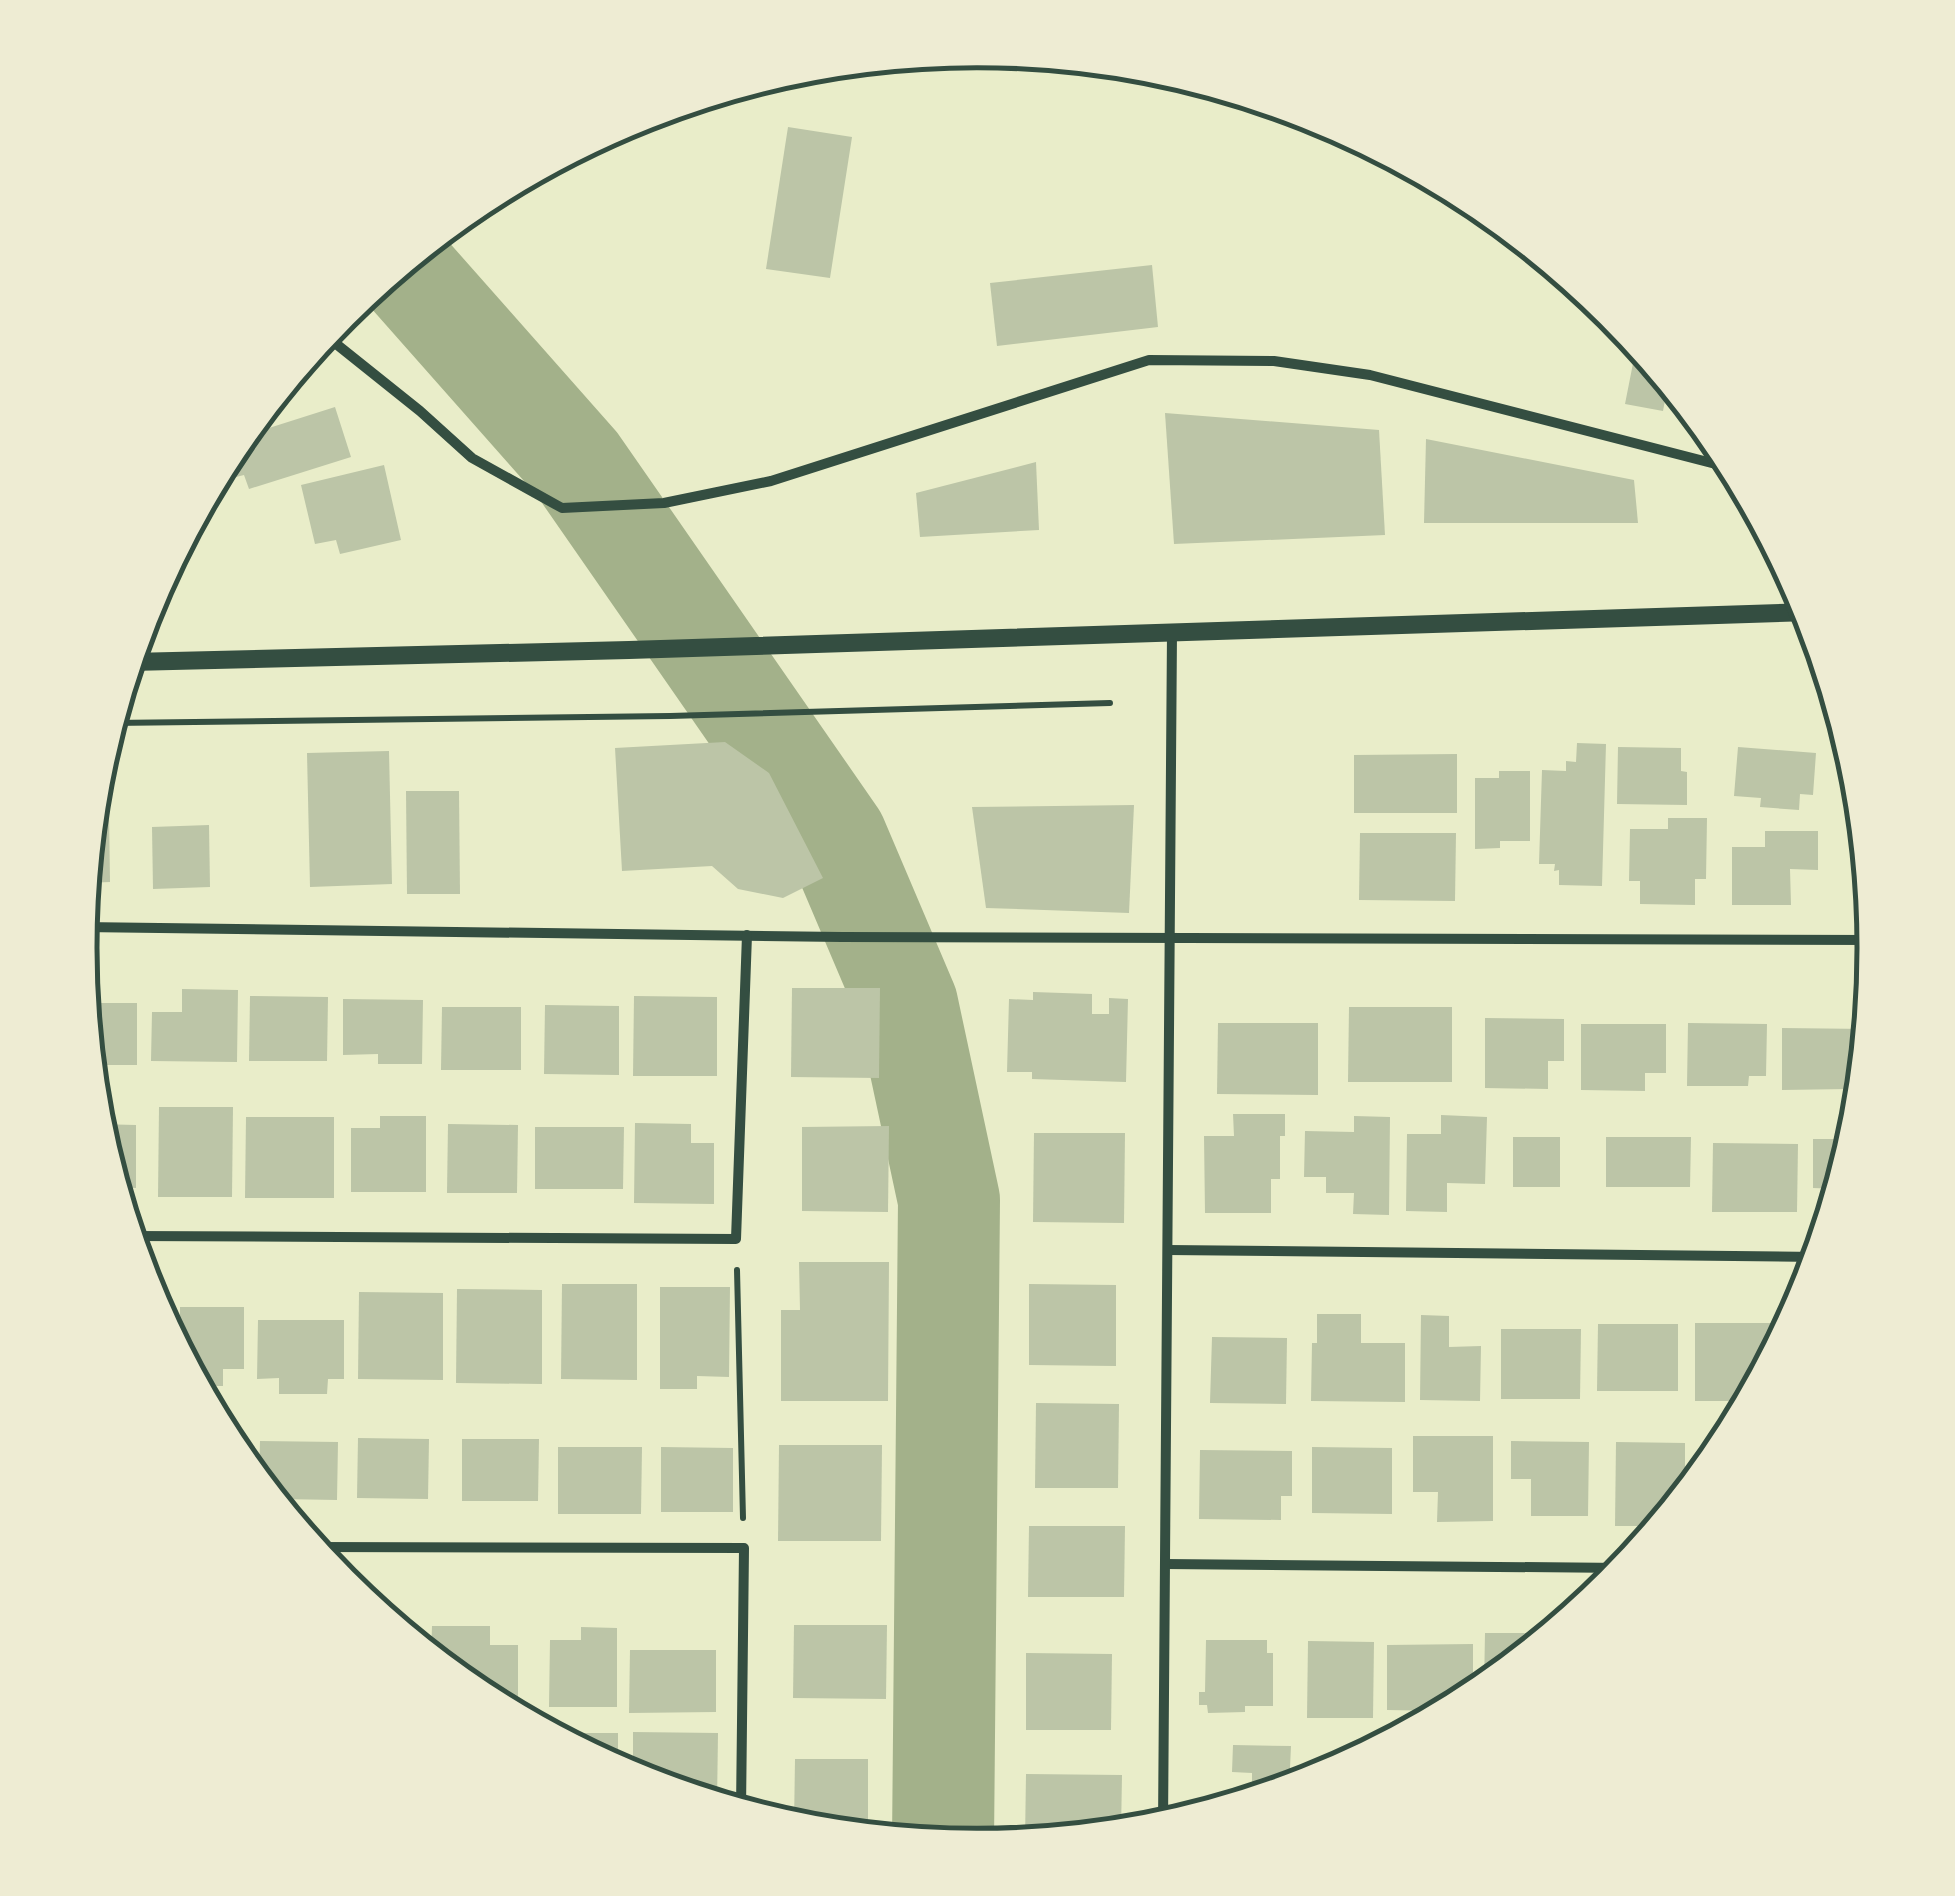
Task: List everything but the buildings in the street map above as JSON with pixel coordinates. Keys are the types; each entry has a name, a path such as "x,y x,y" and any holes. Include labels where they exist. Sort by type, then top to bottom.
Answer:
{"street":[{"path":"337,345 472,458 562,508 664,504 770,481 1149,360 1274,361 1370,374 1713,463"},
{"path":"145,662 1792,613"},
{"path":"1163,1808 1172,631"},
{"path":"98,927 842,937 1858,940"},
{"path":"146,1236 736,1239 747,936"},
{"path":"1168,1250 1801,1257"},
{"path":"333,1547 744,1548 741,1795"},
{"path":"1165,1564 1603,1568"}],"path":[{"path":"127,722 670,716 1110,703"},
{"path":"736,1239 744,1548"}],"waterway":[{"path":"410,275 577,464 836,837 907,1004 949,1200 943,1827"}]}
